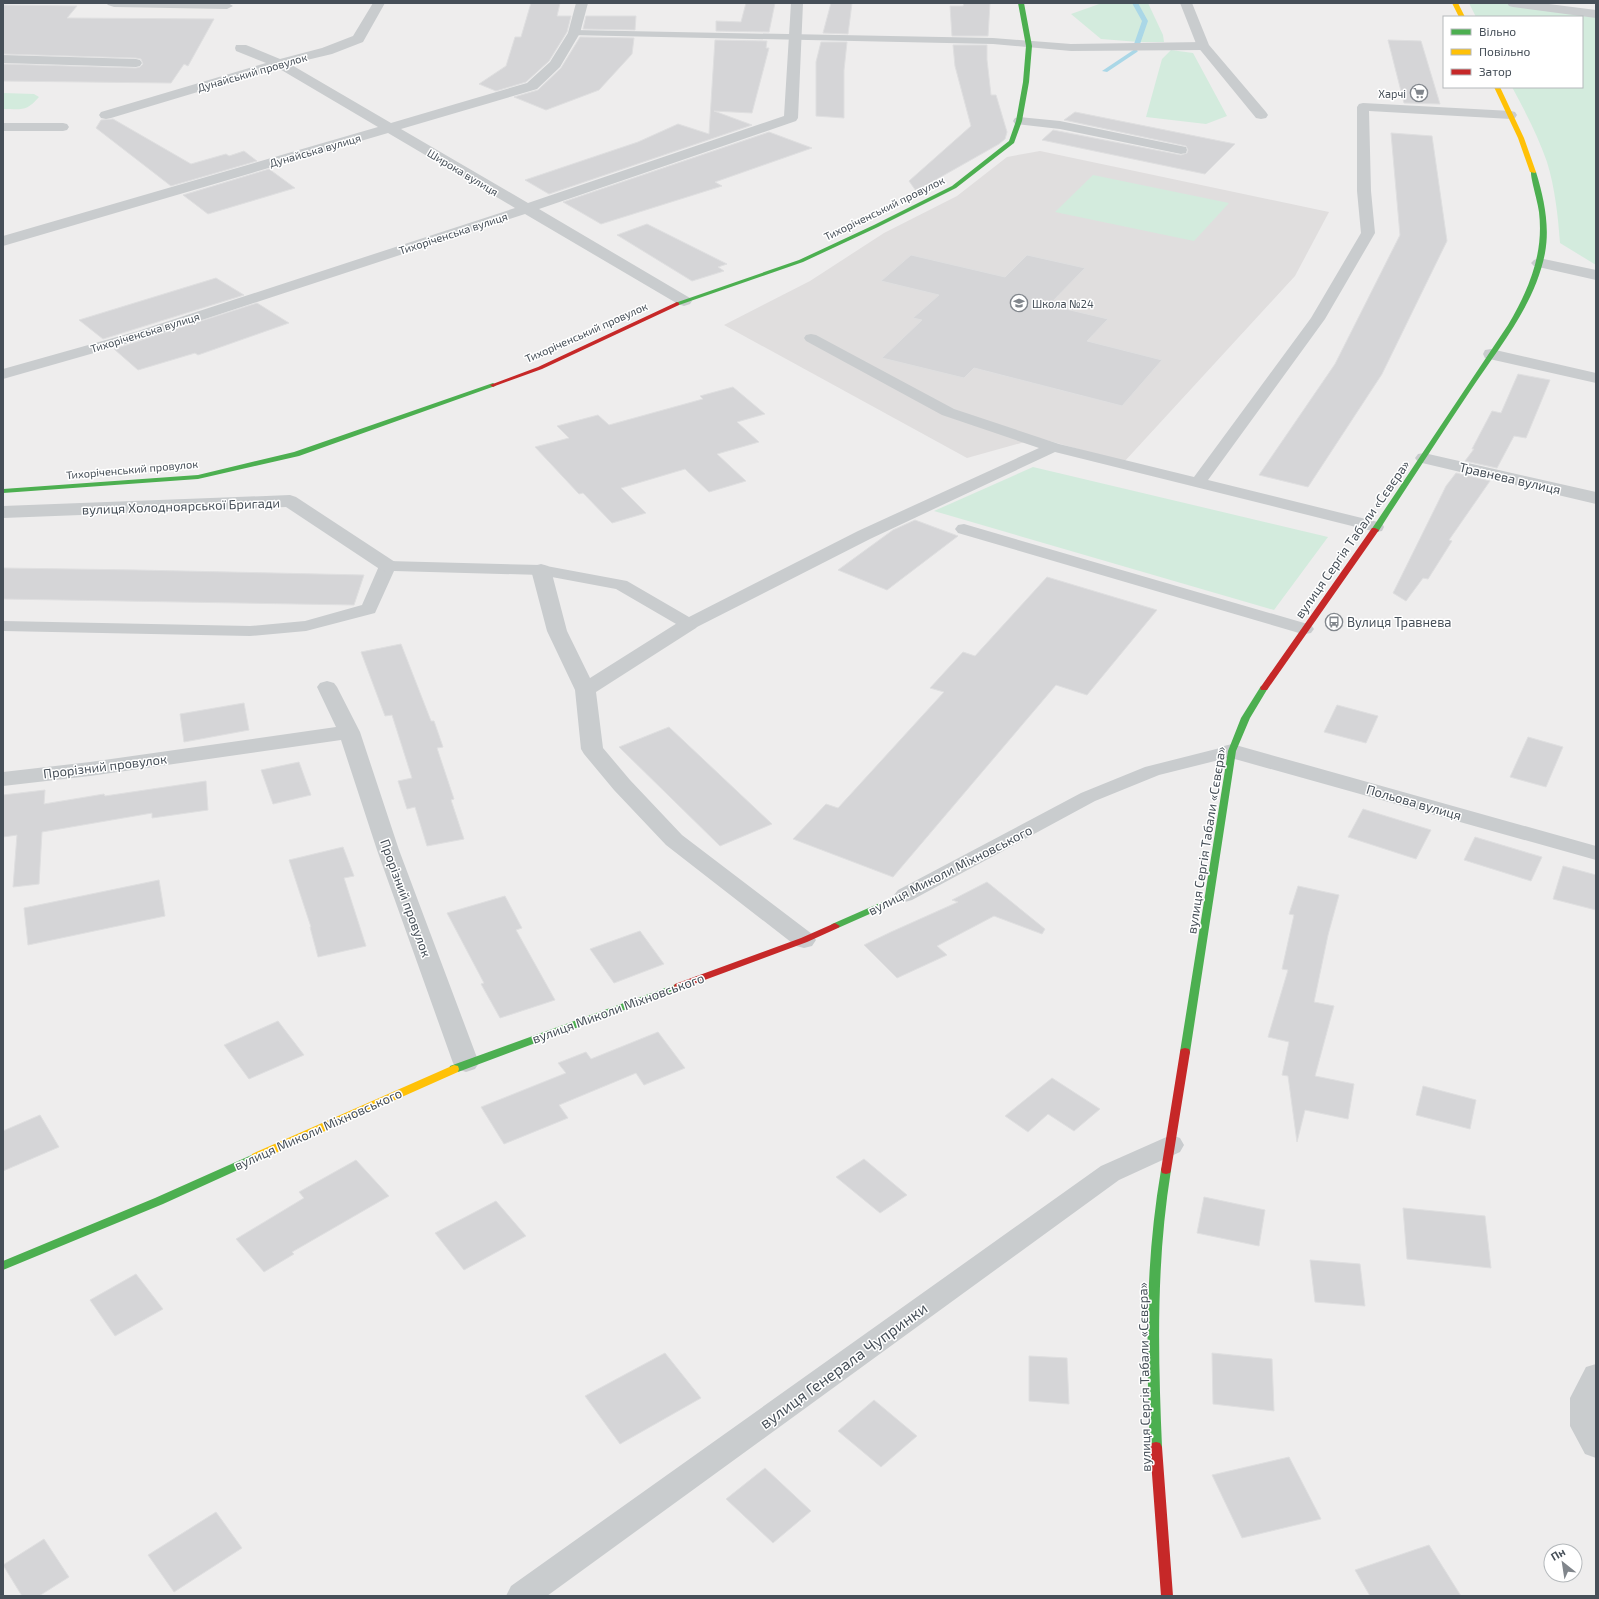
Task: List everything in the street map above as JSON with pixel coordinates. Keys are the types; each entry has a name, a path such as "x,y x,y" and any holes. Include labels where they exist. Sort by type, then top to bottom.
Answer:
{"street":[{"name":"Дунайський провулок","path":"106,115 279,63 326,51 358,39 378,3"},
{"name":"Дунайська вулиця","path":"3,241 532,86 555,64 574,33 582,3"},
{"name":"Тихоріченська вулиця","path":"3,374 144,334 526,209 791,118 797,38 797,3"},
{"name":"Тихоріченський провулок","path":"3,491 198,477 296,454 540,368 684,301 801,261 954,187 1012,142 1019,121 1026,82 1028,46 1021,3"},
{"path":"1186,3 1203,46 1261,115"},
{"path":"1455,3 1462,16"},
{"path":"1513,3 1596,14"},
{"name":"Широка вулиця","path":"241,48 279,63 684,301"},
{"name":"вулиця Сергія Табали «Сєвєра»","path":"1167,1596 1155,1435 1153,1307 1160,1207 1232,751 1240,728 1255,700 1424,458 1491,354 1528,291 1539,263 1544,231 1542,211 1535,181 1511,115 1498,88"},
{"path":"1539,263 1596,275"},
{"path":"1491,354 1596,378"},
{"name":"Травнева вулиця","path":"1424,458 1596,498"},
{"name":"вулиця Холодноярської Бригади","path":"3,512 290,501 388,566"},
{"path":"541,570 557,631 586,690 592,749 622,785 674,840 804,940"},
{"path":"586,690 690,624"},
{"name":"Прорізний провулок","path":"327,687 349,732 388,850 466,1063"},
{"name":"Прорізний провулок","path":"3,779 90,769 349,732"},
{"name":"Польова вулиця","path":"1232,751 1596,853"},
{"name":"вулиця Миколи Міхновського","path":"3,1266 159,1201 466,1063 804,940 906,895"},
{"name":"вулиця Генерала Чупринки","path":"522,1596 1110,1173 1171,1145"},
{"path":"1596,1376 1585,1398 1585,1426 1596,1445"}],"lane":[{"path":"112,3 227,6"},
{"path":"574,33 797,38 993,40 1028,46 1125,48 1203,46"},
{"path":"3,59 136,63"},
{"path":"1198,483 1318,318 1368,233 1364,191 1363,107 1511,115"},
{"path":"1019,121 1060,125 1181,150"},
{"path":"3,127 63,127"},
{"path":"811,338 948,412 1053,447 1376,527"},
{"path":"3,626 250,631 306,626 369,609 388,566 541,570 622,585 690,624 864,535 1053,447"},
{"path":"964,529 1305,629"},
{"name":"вулиця Миколи Міхновського","path":"906,895 1088,797 1152,771 1232,751"}],"shaded area":[{"name":"Школа №24","path":"1040,151 1329,212 1295,276 1124,462 1039,438 967,458 724,325 810,281 884,233 957,196 1007,157"}],"green space":[{"path":"1102,3 1148,3 1163,35 1164,42 1101,39 1071,14"},
{"path":"1469,3 1502,3 1596,15 1596,265 1560,243 1556,202 1547,162 1535,133 1513,88 1583,88 1583,16 1476,16"},
{"path":"1171,50 1193,53 1227,116 1206,124 1146,117 1162,59"},
{"path":"3,93 34,94 39,97 31,105 23,109 3,109"},
{"path":"1093,175 1229,203 1194,241 1055,212"},
{"path":"1033,467 1328,537 1274,610 934,511"}],"building":[{"path":"531,3 560,3 557,16 571,16 567,32 549,61 526,82 496,91 479,84 506,66 515,37 521,37"},
{"path":"746,3 775,3 769,32 716,31 716,21 741,22"},
{"path":"831,3 852,3 848,34 823,33"},
{"path":"964,3 990,3 988,36 952,36 950,6 963,6"},
{"path":"3,5 77,6 67,18 214,19 188,66 184,64 171,83 3,81 3,64 136,68 143,64 141,59 136,58 3,54"},
{"path":"586,16 636,16 635,30 583,29"},
{"path":"580,37 634,38 632,54 599,90 546,110 514,97 538,90 561,68"},
{"path":"715,40 767,41 766,48 769,48 752,113 714,111 752,125 549,194 525,180 638,142 678,124 709,134"},
{"path":"1388,40 1421,41 1440,104 1404,103"},
{"path":"821,42 847,42 844,70 844,118 816,116 816,62"},
{"path":"953,45 987,45 991,95 996,95 1007,132 1005,139 999,144 916,191 909,181 971,126 955,66"},
{"path":"1075,112 1235,144 1205,174 1042,140 1053,130 1181,155 1187,153 1188,150 1186,146 1064,120"},
{"path":"113,119 191,164 226,154 229,156 244,151 257,161 171,186 96,128 101,120"},
{"path":"769,132 812,148 715,182 722,186 601,224 563,202"},
{"path":"1391,133 1432,136 1447,241 1382,374 1308,487 1259,475 1335,364 1400,235"},
{"path":"269,169 295,188 208,214 183,195"},
{"path":"647,224 727,264 718,267 724,271 692,281 617,235"},
{"path":"911,255 1005,277 1027,255 1085,268 1049,305 1108,319 1087,341 1162,360 1122,406 974,368 964,378 882,358 922,320 913,318 939,295 881,281"},
{"path":"216,278 244,295 103,339 79,320"},
{"path":"257,303 289,323 198,355 195,353 138,370 114,349"},
{"path":"1518,374 1550,380 1526,438 1514,436 1497,468 1465,461 1474,449 1472,449 1492,411 1501,413"},
{"path":"733,387 765,414 737,422 759,442 717,454 746,481 709,492 685,469 621,488 646,513 612,523 583,493 579,494 535,447 569,438 557,426 598,415 609,425 703,399 700,396"},
{"path":"1456,473 1490,481 1449,540 1452,541 1428,579 1423,578 1406,601 1393,593 1446,486"},
{"path":"915,520 958,536 887,590 838,570 893,530"},
{"path":"3,568 364,575 354,605 3,599"},
{"path":"1047,577 1157,610 1087,695 1056,685 893,877 793,839 826,804 838,808 944,692 930,688 963,652 975,656"},
{"path":"401,644 431,721 434,721 443,747 437,748 454,799 451,800 464,839 427,846 415,807 407,809 398,781 412,778 392,715 385,716 361,652"},
{"path":"244,703 249,730 184,742 180,714"},
{"path":"1337,705 1378,716 1366,743 1324,732"},
{"path":"669,727 772,824 720,846 619,747"},
{"path":"1528,737 1563,747 1546,787 1510,777"},
{"path":"299,762 311,795 273,804 261,770"},
{"path":"206,781 208,810 152,818 152,813 42,832 39,884 13,887 17,835 3,837 3,795 45,790 44,804 104,794 105,796"},
{"path":"1363,809 1431,830 1416,859 1348,837"},
{"path":"1475,837 1542,857 1531,881 1464,860"},
{"path":"343,847 354,876 344,878 366,946 318,957 311,927 289,860"},
{"path":"1563,866 1596,875 1596,910 1553,899"},
{"path":"159,880 165,916 28,945 24,908"},
{"path":"987,882 1045,929 1042,934 994,916 937,946 947,955 897,978 864,945 958,902 952,900"},
{"path":"1298,886 1339,895 1328,935 1314,1002 1334,1006 1315,1076 1354,1084 1348,1119 1305,1110 1297,1142 1288,1076 1282,1075 1289,1042 1268,1037 1288,970 1282,969 1294,915 1289,914"},
{"path":"505,896 522,928 516,930 555,1000 500,1018 481,984 484,983 447,913"},
{"path":"640,931 664,964 614,983 590,949"},
{"path":"278,1021 304,1055 249,1079 224,1045"},
{"path":"658,1032 685,1068 644,1085 636,1073 559,1105 568,1118 504,1144 481,1107 566,1073 558,1063 586,1052 591,1059"},
{"path":"1052,1078 1100,1109 1074,1131 1048,1114 1028,1132 1005,1116"},
{"path":"1423,1086 1476,1100 1470,1129 1416,1115"},
{"path":"40,1115 59,1147 3,1171 3,1131"},
{"path":"864,1159 907,1195 880,1213 836,1177"},
{"path":"356,1160 389,1196 292,1252 294,1254 264,1272 236,1239 304,1198 299,1192"},
{"path":"1204,1197 1265,1210 1259,1246 1197,1233"},
{"path":"496,1201 526,1236 464,1270 435,1233"},
{"path":"1403,1208 1485,1216 1491,1268 1407,1259"},
{"path":"1310,1260 1360,1264 1365,1306 1315,1302"},
{"path":"136,1274 163,1309 115,1336 90,1300"},
{"path":"665,1353 701,1398 620,1444 585,1396"},
{"path":"1212,1353 1272,1359 1274,1411 1213,1404"},
{"path":"1029,1356 1067,1358 1069,1404 1029,1401"},
{"path":"874,1400 917,1436 881,1467 838,1431"},
{"path":"1289,1457 1321,1519 1242,1538 1212,1475"},
{"path":"765,1468 811,1511 773,1543 726,1499"},
{"path":"216,1512 242,1548 174,1592 148,1555"},
{"path":"44,1539 69,1577 39,1596 22,1596 3,1565"},
{"path":"1429,1545 1461,1596 1370,1596 1355,1570"}],"waterway":[{"path":"1135,3 1145,21 1137,44"},
{"path":"1105,71 1135,51"}],"traffic: fast":[{"path":"677,304 801,261 876,226 954,187 1012,142 1019,121 1026,82 1029,46 1021,3"},
{"path":"1375,530 1467,390 1512,325 1530,290 1542,252 1544,232 1541,202 1533,172"},
{"path":"3,491 198,477 296,454 493,385"},
{"path":"1185,1052 1232,751 1246,718 1264,688"},
{"path":"835,926 905,895"},
{"path":"454,1069 679,986"},
{"path":"3,1266 159,1201 256,1157"},
{"path":"1156,1447 1153,1378 1154,1273 1160,1204 1166,1170"}],"traffic: slow":[{"path":"1455,3 1462,16"},
{"path":"1497,88 1521,138 1533,172"},
{"path":"256,1157 454,1069"}],"traffic: jam":[{"path":"493,385 540,368 677,304"},
{"path":"1264,688 1375,530"},
{"path":"679,986 804,940 835,926"},
{"path":"1166,1170 1185,1052"},
{"path":"1156,1447 1167,1596"}],"place":[{"name":"Харчі","path":"1419,93"},
{"name":"Школа №24","path":"1019,303"},
{"name":"Вулиця Травнева","path":"1334,622"}]}
